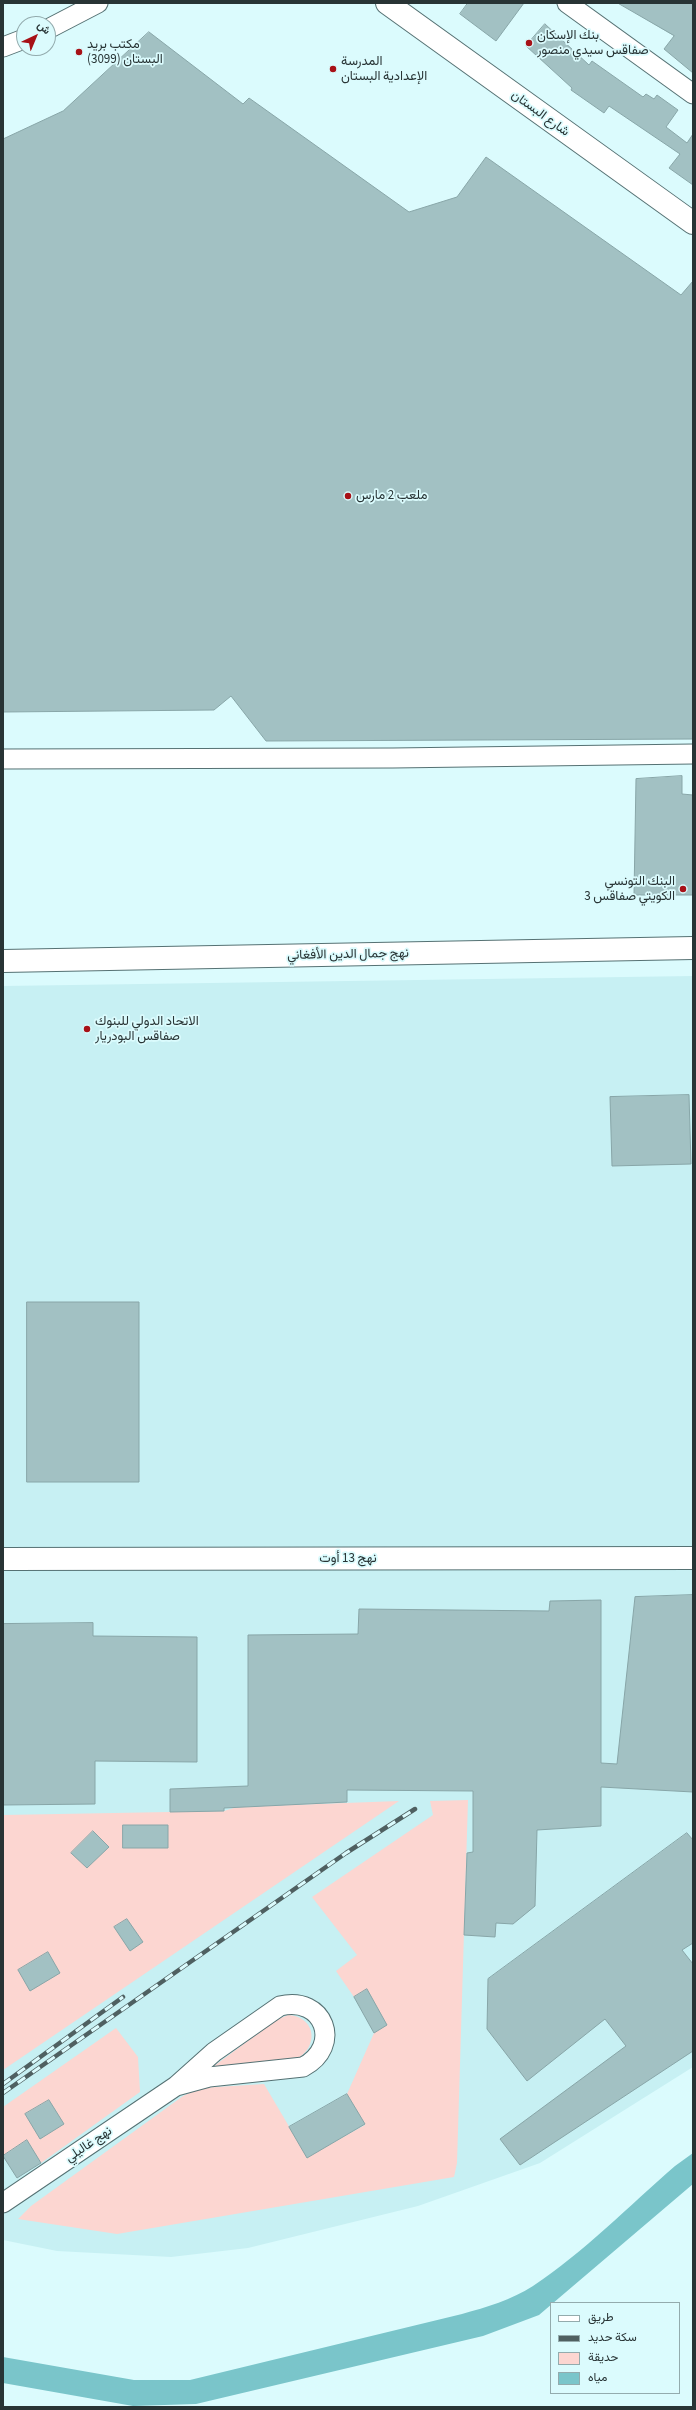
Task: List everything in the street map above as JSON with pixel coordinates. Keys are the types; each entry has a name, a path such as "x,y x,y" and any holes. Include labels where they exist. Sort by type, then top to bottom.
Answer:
{"main road":[{"name":"شارع البستان","path":"387,3 693,223"},
{"name":"نهج جمال الدين الأفغاني","path":"3,962 693,948"},
{"name":"نهج 13 أوت","path":"3,1559 693,1558"}],"street":[{"path":"56,25 98,3"},
{"path":"567,3 693,94"},
{"path":"3,47 16,42"},
{"path":"3,759 393,758 693,754"},
{"path":"290,2004 309,2008 317,2014 322,2023 325,2034 322,2049 313,2062 303,2067 209,2077 176,2086 214,2052 280,2006 290,2004"},
{"name":"نهج غاليلي","path":"3,2203 176,2086"}],"shaded area":[{"path":"693,976 693,2067 540,2163 418,2206 248,2248 171,2257 57,2251 3,2240 3,986"}],"green space":[{"path":"468,1800 457,2163 454,2177 117,2234 18,2219 31,2206 183,2096 200,2088 264,2084 307,2157 365,2125 347,2094 374,2033 387,2025 367,1990 354,1997 336,1971 357,1955 312,1897 433,1815 430,1801"},
{"path":"399,1801 3,2070 3,1815 224,1811 237,1807"},
{"path":"288,2015 297,2016 303,2020 311,2031 312,2037 310,2044 300,2057 217,2068 214,2066 276,2020"},
{"path":"116,2028 138,2057 140,2092 41,2163 27,2141 3,2156 3,2107"}],"water":[{"path":"693,2153 693,2184 554,2302 550,2302 550,2306 539,2315 483,2336 196,2404 133,2406 3,2383 3,2357 134,2380 190,2380 490,2306 525,2291 552,2273 588,2244 675,2166"}],"building":[{"path":"468,3 524,3 496,41 460,14"},
{"path":"618,3 693,3 693,73 664,49 674,36"},
{"path":"545,24 589,65 592,61 643,97 646,94 654,99 657,95 678,110 666,127 687,143 693,134 693,185 669,168 680,154 609,106 604,113 571,90 572,88 526,46"},
{"name":"ملعب 2 مارس","path":"149,32 243,104 249,98 409,212 457,197 486,157 681,295 693,281 693,739 266,741 231,696 214,710 3,712 3,139 63,111"},
{"path":"682,776 682,794 693,795 693,895 634,895 636,779"},
{"path":"689,1095 691,1164 612,1166 610,1097"},
{"path":"27,1302 139,1302 139,1482 27,1482"},
{"path":"693,1595 693,1792 601,1787 601,1826 537,1830 535,1906 513,1924 496,1923 495,1937 464,1935 467,1853 473,1852 473,1791 347,1790 347,1802 224,1808 224,1811 170,1812 170,1789 248,1786 248,1635 358,1634 359,1609 549,1611 550,1601 601,1600 601,1763 617,1764 635,1597"},
{"path":"93,1623 93,1636 197,1637 197,1762 95,1761 95,1804 3,1805 3,1624"},
{"path":"123,1825 168,1825 168,1848 123,1848"},
{"path":"93,1831 109,1847 87,1868 71,1853"},
{"path":"687,1833 693,1840 693,1943 682,1950 693,1964 693,2051 520,2165 500,2139 626,2046 605,2019 527,2081 487,2029 488,1979"},
{"path":"127,1919 143,1942 130,1951 114,1927"},
{"path":"48,1952 60,1973 30,1991 18,1970"},
{"path":"367,1989 387,2025 374,2033 354,1997"},
{"path":"347,2094 365,2124 307,2158 289,2127"},
{"path":"49,2100 64,2124 40,2139 25,2114"},
{"path":"27,2140 41,2163 17,2178 3,2156"}],"railway":[{"path":"3,2093 346,1853 415,1809"},
{"path":"3,2084 123,1997"}],"place":[{"name":"بنك الإسكان صفاقس سيدي منصور","path":"529,43"},
{"name":"مكتب بريد البستان (3099)","path":"79,52"},
{"name":"المدرسة الإعدادية البستان","path":"333,69"},
{"name":"ملعب 2 مارس","path":"348,496"},
{"name":"البنك التونسي الكويتي صفاقس 3","path":"683,889"},
{"name":"الاتحاد الدولي للبنوك صفاقس البودريار","path":"87,1029"}]}
